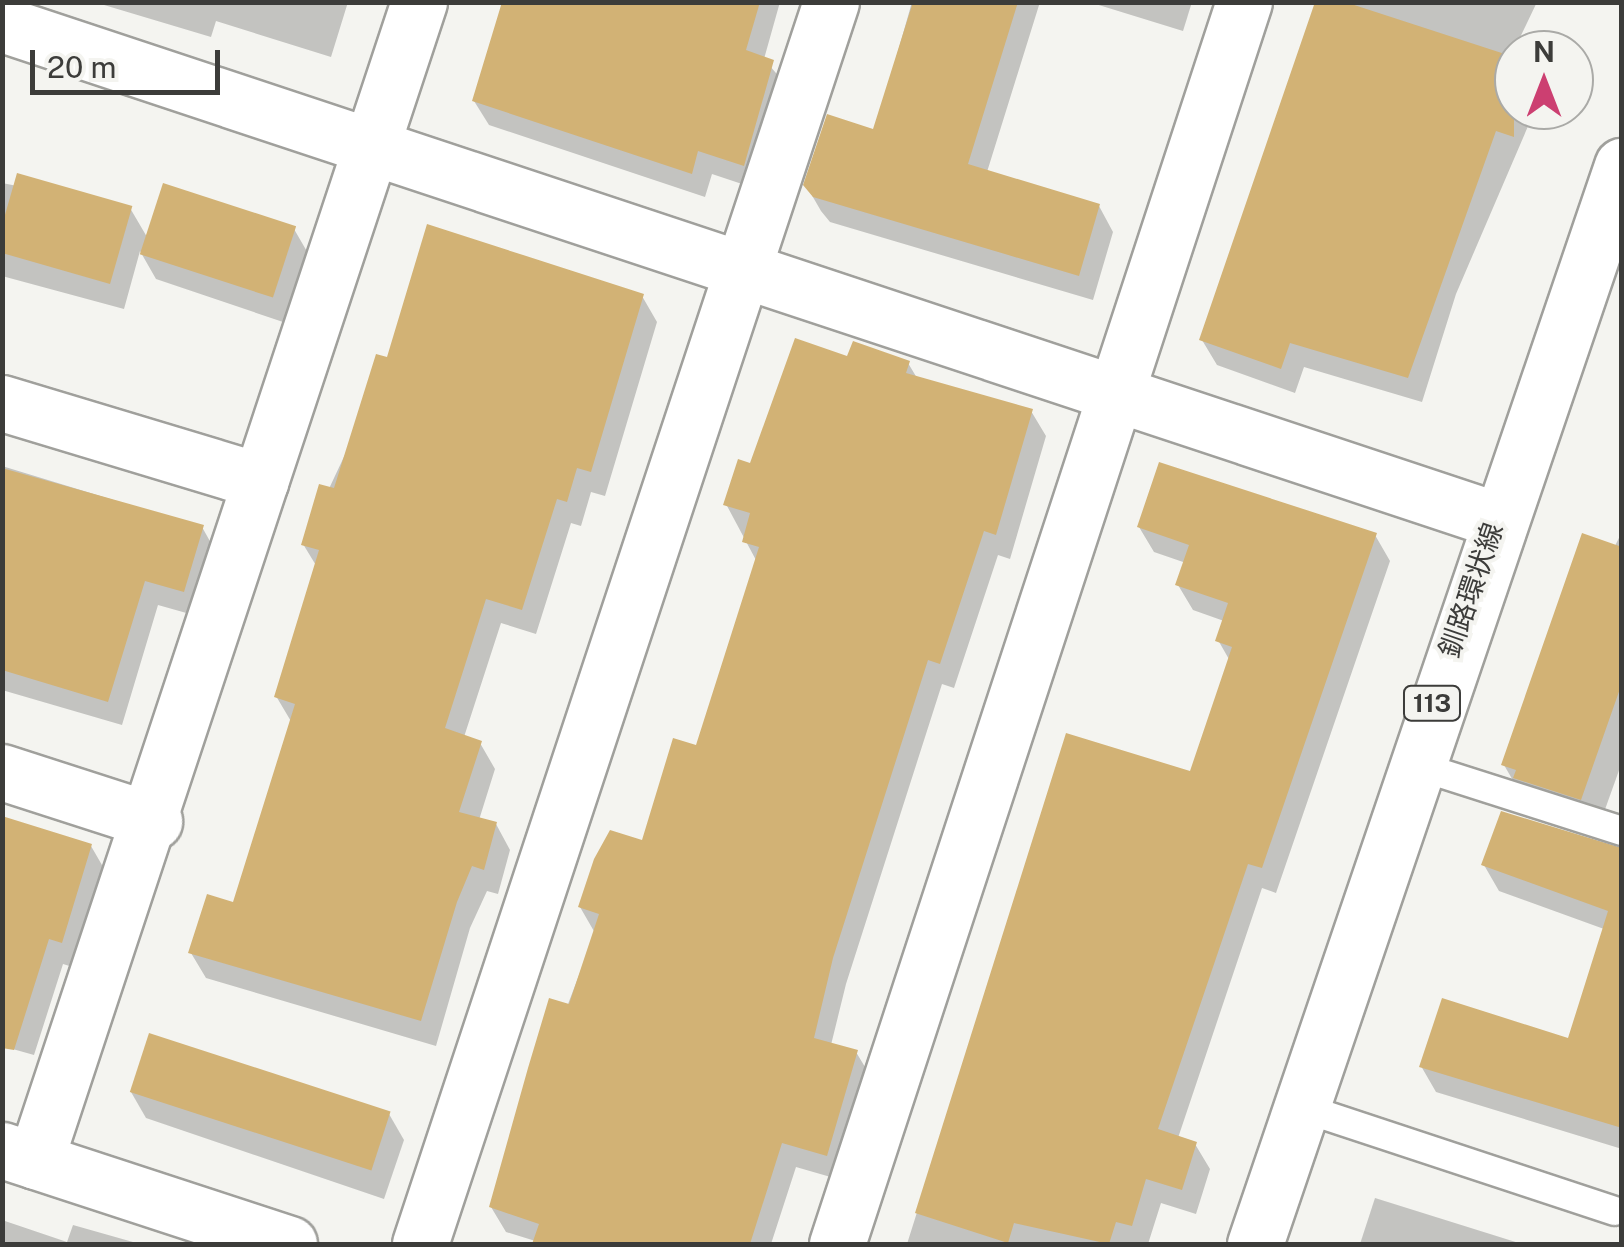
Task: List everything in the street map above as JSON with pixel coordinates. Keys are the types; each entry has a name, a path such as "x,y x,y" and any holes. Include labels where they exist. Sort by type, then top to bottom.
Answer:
{"street":[{"path":"288,1244 19,1156 154,821 260,482 419,2"},
{"path":"420,1244 831,2"},
{"path":"837,1244 1244,2"},
{"path":"2,24 1494,520"},
{"name":"釧路環状線","path":"1255,1244 1494,520 1622,166"},
{"path":"2,403 260,482"},
{"path":"2,772 154,821"}],"lane":[{"path":"1412,764 1622,832"},
{"path":"1300,1107 1614,1211"}],"building":[{"path":"502,2 760,2 746,50 774,60 744,166 698,151 692,174 472,101"},
{"path":"913,2 1018,2 968,164 1100,204 1079,276 813,197 803,185 827,114 873,129"},
{"path":"1315,2 1345,2 1494,50 1494,130 1514,130 1514,137 1496,131 1408,378 1290,343 1281,369 1199,340"},
{"path":"17,173 132,206 110,284 2,253 2,225"},
{"path":"163,183 296,226 273,298 140,254"},
{"path":"427,224 644,294 591,472 577,468 567,502 557,499 522,610 486,599 445,728 482,741 459,812 497,822 484,870 472,866 457,902 421,1021 188,953 207,894 233,902 295,704 274,697 319,550 301,545 319,484 334,488 376,354 387,357"},
{"path":"795,338 847,356 853,341 910,361 906,373 1033,409 996,535 984,531 940,664 928,660 833,958 814,1038 858,1050 827,1156 782,1143 750,1244 532,1244 539,1224 489,1207 528,1068 549,998 569,1004 599,914 578,907 594,859 610,830 642,840 673,738 696,745 759,547 742,542 750,513 723,505 738,459 750,463"},
{"path":"1159,462 1377,533 1262,868 1248,864 1158,1129 1197,1142 1182,1190 1146,1179 1132,1226 1116,1222 1109,1244 1014,1223 1008,1243 915,1213 1066,733 1190,771 1232,647 1215,641 1228,603 1175,585 1189,545 1137,527"},
{"path":"2,468 204,525 184,592 145,581 108,702 2,670"},
{"path":"1582,533 1622,547 1622,683 1581,800 1513,778 1516,770 1501,765"},
{"path":"1501,811 1622,848 1622,1128 1419,1067 1442,998 1568,1038 1608,911 1481,865"},
{"path":"2,816 92,844 62,943 49,939 14,1050 2,1048"},
{"path":"149,1033 391,1111 371,1170 130,1092"}]}
